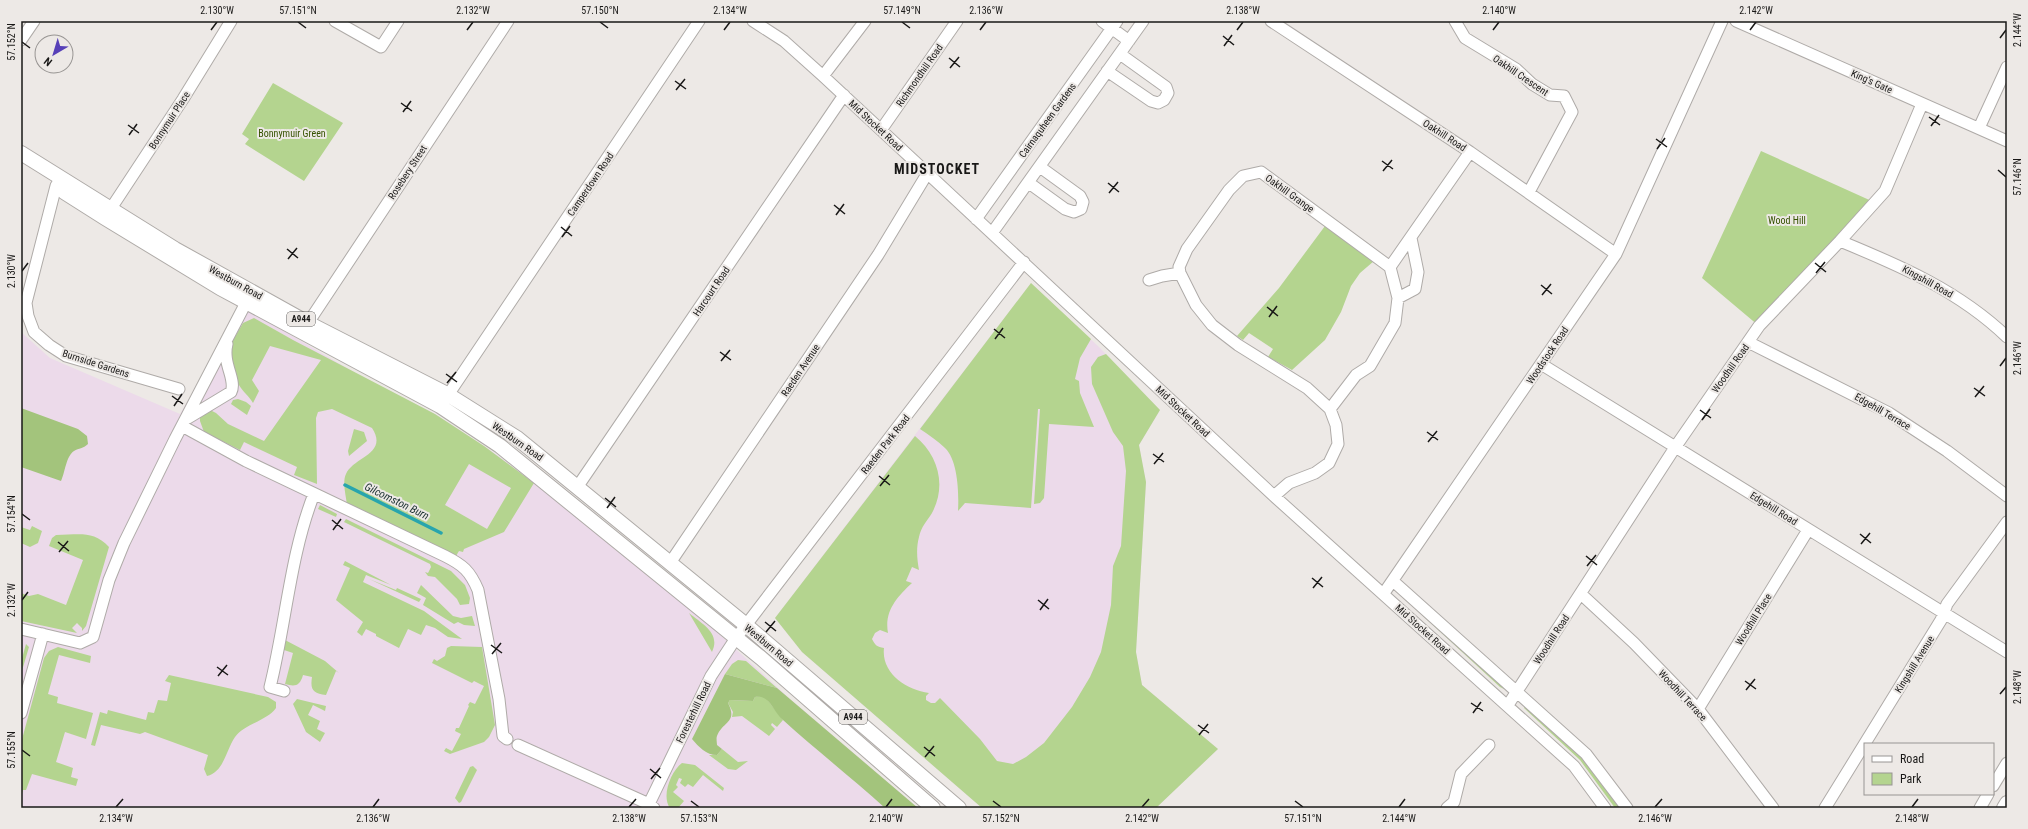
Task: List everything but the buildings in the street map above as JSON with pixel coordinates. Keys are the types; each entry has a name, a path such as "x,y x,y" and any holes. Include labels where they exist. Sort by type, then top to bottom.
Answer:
{"main road":[{"name":"Westburn Road","path":"21,153 58,182"},
{"name":"Westburn Road","path":"21,162 58,182 108,214 175,249 249,296 444,401 517,438 578,486 746,625 959,808"},
{"name":"Westburn Road","path":"249,296 308,323 444,401 736,638 933,808"},
{"path":"2004,808 2007,803"}],"street":[{"path":"21,40 34,21"},
{"name":"Bonnymuir Place","path":"108,214 183,99 231,21"},
{"path":"335,21 381,47 398,21"},
{"name":"Rosebery Street","path":"308,323 508,21"},
{"name":"Camperdown Road","path":"444,401 699,21"},
{"name":"Mid Stocket Road","path":"754,21 784,41 844,95 1274,496 1574,766 1605,808"},
{"path":"823,76 865,21"},
{"name":"Richmondhill Road","path":"881,130 957,21"},
{"path":"1102,21 1115,25 1129,41"},
{"name":"Cairnaquheen Gardens","path":"992,233 1143,21"},
{"name":"Oakhill Road","path":"1272,21 1470,152 1616,254"},
{"name":"Oakhill Crescent","path":"1455,21 1465,38 1516,69 1532,84 1550,95 1564,96 1572,112 1529,192"},
{"name":"Woodstock Road","path":"1384,594 1616,254 1722,21"},
{"name":"King's Gate","path":"1736,21 2007,141"},
{"name":"Cairnaquheen Gardens","path":"976,219 1115,25"},
{"path":"1107,71 1150,101 1158,103 1164,100 1168,93 1166,87 1120,54"},
{"path":"1979,128 2007,67"},
{"name":"Harcourt Road","path":"578,486 844,95"},
{"name":"Woodhill Road","path":"1508,705 1676,446 1759,326 1840,241 1885,190 1922,104"},
{"path":"1330,410 1356,375 1370,366 1395,323 1398,298 1390,267 1470,152"},
{"path":"1029,183 1065,209 1074,212 1081,209 1083,202 1080,196 1040,167"},
{"name":"Oakhill Grange","path":"1180,273 1179,267 1187,249 1229,190 1243,176 1261,172 1390,267"},
{"name":"Raeden Avenue","path":"670,563 878,254 927,174"},
{"name":"Burnside Gardens","path":"58,182 26,303 28,316 34,332 49,345 66,356 179,389"},
{"path":"1398,298 1415,289 1418,272 1411,238"},
{"name":"Kingshill Road","path":"1840,241 1900,265 1925,278 1959,298 2007,337"},
{"name":"Raeden Park Road","path":"746,625 1024,262"},
{"path":"1149,280 1180,273 1196,305 1212,325 1234,342 1307,388 1330,410 1338,434 1338,444 1329,463 1322,469 1289,483 1274,496"},
{"path":"21,629 80,643 93,637 113,568 183,423 249,296"},
{"path":"183,423 202,408 232,392 233,387 226,361 226,349 231,331"},
{"name":"Edgehill Terrace","path":"1748,342 1889,413 1947,451 2007,496"},
{"name":"Edgehill Road","path":"1541,364 1676,446 1808,530 2007,652"},
{"path":"206,380 207,389 213,396 221,398 225,397"},
{"path":"183,423 246,461 445,556 459,564 472,575 478,590 499,699 503,736 507,739"},
{"path":"284,691 270,687 279,651 294,566 306,512 314,494"},
{"name":"Kingshill Avenue","path":"1865,743 1944,614 1947,604 2007,522"},
{"name":"Woodhill Place","path":"1698,709 1808,530"},
{"name":"Mid Stocket Road","path":"1393,580 1586,754 1627,808"},
{"name":"Woodhill Terrace","path":"1581,594 1634,643 1698,709 1773,808"},
{"name":"Foresterhill Road","path":"650,807 711,676 746,625"},
{"path":"21,713 43,634"},
{"path":"518,744 585,774 650,807"},
{"name":"Kingshill Avenue","path":"1825,808 1864,744"},
{"path":"1447,808 1454,802 1461,774 1489,745"},
{"path":"1994,784 2007,763"},
{"path":"1980,808 1987,795"}],"shaded area":[{"path":"1031,283 1099,347 1160,410 1139,445 1146,482 1136,652 1142,685 1218,749 1156,808 982,808 802,652 775,618"},
{"path":"243,307 359,375 435,414 517,469 694,611 788,697 918,808 21,808 21,332 50,358 180,414"}],"green space":[{"name":"Bonnymuir Green","path":"273,83 343,123 304,181 245,144 249,139 242,134"},
{"name":"Wood Hill","path":"1761,151 1876,203 1759,326 1702,278"},
{"path":"1325,226 1374,261 1360,273 1351,286 1341,312 1325,340 1292,370 1268,357 1273,349 1249,333 1243,340 1237,336 1279,288"},
{"path":"1031,283 1091,339 1080,358 1075,379 1079,381 1080,393 1094,427 1049,424 1044,498 1040,503 1034,504 1040,409 1038,409 1031,508 965,503 958,511 958,487 953,461 945,448 920,429"},
{"path":"254,318 435,414 484,446 534,483 504,532 464,549 463,552 459,551 456,556 347,505 344,485 346,474 355,463 373,449 376,444 376,437 372,428 332,409 318,412 316,418 317,484 294,475 297,467 244,442 240,450 204,432 200,421 200,416 208,409 216,413 228,424 264,441 321,360 270,346 252,380 259,391 253,403 236,379 233,373 231,360 231,347 234,334 236,335 243,323","holes":["469,464 511,488 487,529 445,505"]},
{"path":"1106,354 1160,410 1139,445 1146,482 1136,652 1142,685 1218,749 1156,808 982,808 802,652 775,618 915,436 929,452 938,471 939,492 937,502 920,533 917,545 919,570 912,567 906,581 912,583 897,599 890,611 887,625 888,633 880,630 875,633 872,639 876,645 884,648 884,657 887,665 897,679 912,688 929,693 926,696 926,700 931,703 935,703 940,698 980,739 997,761 1013,764 1026,757 1044,743 1072,707 1090,677 1101,652 1111,605 1113,566 1121,546 1126,471 1123,446 1113,432 1092,384 1091,367 1098,357"},
{"path":"238,399 251,406 247,415 231,404 233,400"},
{"path":"21,408 78,429 87,436 88,444 71,453 61,481 21,467"},
{"path":"354,429 364,432 367,441 349,456 348,451"},
{"path":"320,505 337,514 336,517 318,509"},
{"path":"346,519 451,571 465,585 470,598 469,604 460,605 457,599 435,577 428,576 425,572 428,573 431,567 430,564 344,522"},
{"path":"32,526 42,531 38,543 30,547 21,543 21,527 30,530"},
{"path":"79,534 91,536 97,538 109,547 86,626 82,631 82,628 77,623 72,628 77,633 21,621 21,593 29,596 38,594 66,605 83,560 49,546 52,538 56,535"},
{"path":"345,561 391,585 366,575 363,582 424,611 462,639 448,637 435,628 426,625 421,635 408,629 399,648 366,629 362,636 357,632 363,622 336,600 350,568 343,565"},
{"path":"369,579 396,590 397,588 421,599 419,602"},
{"path":"421,585 453,616 461,618 472,616 475,626 464,625 458,622 454,624 423,605 426,598 417,593"},
{"path":"1397,592 1504,687 1504,689 1500,687"},
{"path":"689,613 704,625 712,634 714,645 712,652"},
{"path":"285,640 325,661 339,673 336,671 326,695 313,690 312,677 303,675 297,685 285,684 293,653 284,650"},
{"path":"26,644 29,647 21,674 21,662"},
{"path":"451,646 482,647 495,725 489,737 484,742 450,754 444,751 446,748 452,751 461,734 455,731 456,728 459,728 470,702 475,704 484,686 474,681 472,683 432,663 434,659 437,661 445,656 447,648"},
{"path":"58,647 91,656 90,663 59,655 48,694 58,697 57,703 93,713 86,739 65,732 56,762 73,768 71,777 78,779 76,786 32,774 26,790 23,790 21,797 21,743 44,658 49,651"},
{"path":"738,660 746,661 777,688 725,674 732,664"},
{"path":"725,674 777,688 918,808 885,808 780,717 771,704 764,698 755,697 753,701 730,700 728,703 731,710 730,718 717,737 717,745 722,749 717,755 709,754 703,750 692,739"},
{"path":"169,675 268,697 276,702 276,708 267,716 239,733 232,742 221,765 213,774 207,776 204,769 208,755 145,732 140,734 101,725 95,746 91,745 100,712 107,714 108,710 146,720 148,712 154,713 158,700 167,701 171,683 165,681"},
{"path":"761,696 766,698 783,720 777,727 772,723 771,725 775,729 769,736 742,716 732,717 733,712 728,703 730,700 753,701 755,697"},
{"path":"297,699 326,706 325,711 313,705 308,715 320,721 317,729 325,733 320,742 306,732 293,704"},
{"path":"1525,706 1582,758 1620,808 1615,808 1580,760 1524,708"},
{"path":"722,749 738,762 748,761 736,770 728,769 709,755 717,755"},
{"path":"682,763 695,765 724,788 723,791 703,775 693,787 688,784 685,787 680,783 682,779 679,778 676,785 678,787 673,792 684,801 678,808 670,808 667,803 668,784 674,772"},
{"path":"473,766 477,770 461,802 459,803 455,798 470,767"}],"waterway":[{"name":"Gilcomston Burn","path":"345,485 441,533"}],"district":[{"name":"MIDSTOCKET","path":"937,169"}]}
